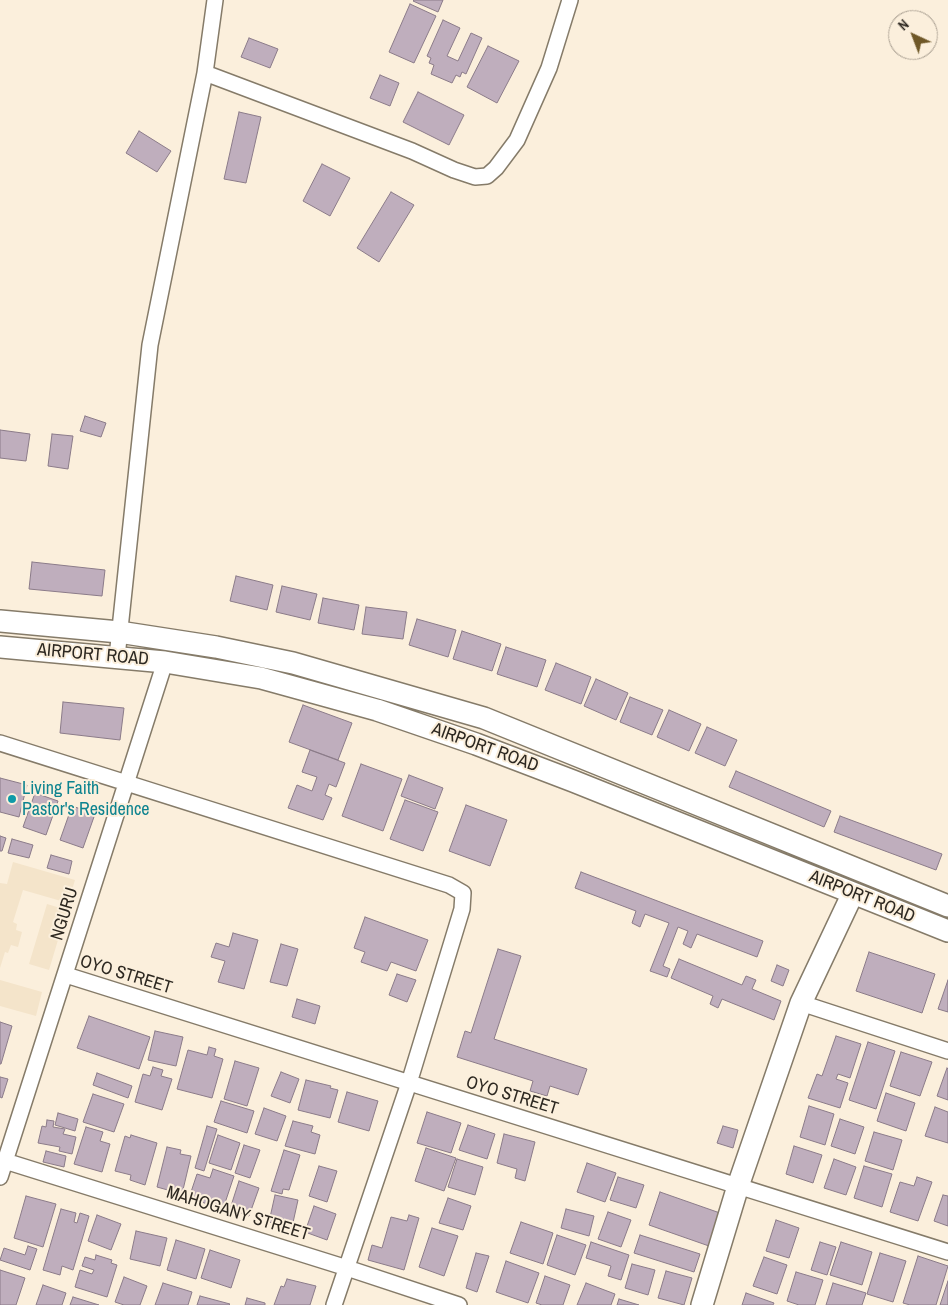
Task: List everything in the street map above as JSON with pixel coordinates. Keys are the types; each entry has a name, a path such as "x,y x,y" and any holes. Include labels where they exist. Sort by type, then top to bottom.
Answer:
{"main road":[{"name":"AIRPORT ROAD","path":"0,621 120,632 216,647 293,663 484,718 948,906"},
{"name":"AIRPORT ROAD","path":"0,647 165,662 261,678 377,710 476,744 573,781 948,931"},
{"path":"702,1305 738,1186 801,1004 853,894"}],"street":[{"path":"117,657 150,345 205,73 215,0"},
{"path":"205,73 412,151 454,170 475,176 487,176 496,168 517,140 549,68 570,0"},
{"name":"NGURU","path":"0,1177 165,662"},
{"path":"0,743 449,885 463,893 462,909 409,1083 334,1305"},
{"name":"OYO STREET","path":"66,975 948,1252"},
{"path":"801,1004 948,1052"},
{"name":"MAHOGANY STREET","path":"5,1161 459,1305"}],"shaded area":[{"path":"13,862 75,880 68,903 23,890 13,922 17,924 16,930 22,932 18,947 11,945 8,953 5,952 0,968 0,883 7,884"},
{"path":"47,904 67,910 49,970 29,964"},
{"path":"0,980 42,992 36,1016 0,1006"}],"building":[{"path":"414,0 443,0 438,12"},
{"path":"410,4 436,16 414,63 389,52"},
{"path":"443,20 460,28 447,56 458,61 471,33 482,38 466,74 462,72 460,77 456,75 452,83 431,74 434,65 429,63 431,58 427,56"},
{"path":"249,38 278,49 270,68 241,57"},
{"path":"488,46 519,61 497,103 467,87"},
{"path":"380,75 399,83 390,106 370,98"},
{"path":"418,92 464,115 449,145 403,122"},
{"path":"239,112 261,117 246,183 224,179"},
{"path":"139,131 171,151 157,172 126,153"},
{"path":"322,164 350,178 330,216 303,201"},
{"path":"391,192 414,205 379,262 357,248"},
{"path":"85,416 106,423 101,437 80,431"},
{"path":"0,430 30,434 26,461 0,458"},
{"path":"52,434 73,436 68,469 48,466"},
{"path":"32,562 105,570 102,596 29,589"},
{"path":"236,576 273,585 267,610 230,601"},
{"path":"282,586 317,594 310,620 276,612"},
{"path":"323,598 359,605 354,630 318,623"},
{"path":"366,607 407,612 403,639 362,634"},
{"path":"417,619 456,630 448,657 409,645"},
{"path":"462,631 501,644 492,671 453,659"},
{"path":"506,647 546,660 537,687 497,674"},
{"path":"556,663 591,677 581,704 545,690"},
{"path":"596,679 628,693 616,720 584,706"},
{"path":"630,697 663,710 652,735 620,722"},
{"path":"63,702 124,708 120,740 60,733"},
{"path":"303,705 352,723 338,760 289,742"},
{"path":"669,710 701,724 689,751 657,737"},
{"path":"707,727 737,740 725,766 695,753"},
{"path":"310,750 345,763 336,787 329,784 325,795 332,798 323,820 288,808 297,785 312,791 317,777 302,772"},
{"path":"361,764 402,779 383,831 342,816"},
{"path":"736,771 831,811 824,827 729,787"},
{"path":"409,775 443,788 435,809 401,796"},
{"name":"Living Faith Pastor's Residence","path":"0,778 27,785 19,817 0,812"},
{"path":"35,793 58,801 46,835 23,827"},
{"path":"405,800 438,812 423,851 390,839"},
{"path":"466,805 507,820 490,866 449,851"},
{"path":"72,806 95,814 83,848 60,840"},
{"path":"840,816 942,854 936,870 834,832"},
{"path":"0,836 6,838 2,851 0,851"},
{"path":"12,839 33,845 29,858 8,853"},
{"path":"51,855 72,861 69,874 47,868"},
{"path":"581,872 763,941 757,957 697,934 691,948 683,944 688,931 678,927 663,966 670,969 667,977 650,971 669,923 645,914 640,927 632,923 636,911 575,888"},
{"path":"365,917 428,940 416,971 391,962 387,971 361,962 365,952 354,948"},
{"path":"233,933 258,940 244,989 218,982 225,961 211,957 216,943 229,947"},
{"path":"281,944 298,949 287,986 270,982"},
{"path":"498,949 521,956 494,1039 587,1069 578,1095 550,1086 547,1096 530,1091 533,1081 457,1057 465,1031 471,1033"},
{"path":"869,952 935,974 922,1013 856,991"},
{"path":"679,959 742,985 746,976 756,980 752,989 781,1001 774,1020 722,999 718,1008 710,1004 713,996 671,978"},
{"path":"777,965 789,970 783,986 771,981"},
{"path":"397,974 416,980 407,1002 389,995"},
{"path":"948,980 948,1012 938,1009"},
{"path":"297,999 320,1006 315,1024 292,1017"},
{"path":"89,1016 150,1037 139,1069 77,1048"},
{"path":"0,1022 12,1026 1,1064 0,1064"},
{"path":"155,1031 183,1037 176,1066 148,1060"},
{"path":"836,1036 861,1044 850,1078 838,1074 836,1079 848,1083 840,1108 808,1098 817,1074 822,1076"},
{"path":"868,1042 895,1051 876,1109 849,1100"},
{"path":"209,1047 216,1049 214,1056 223,1059 212,1098 177,1089 188,1050 207,1055"},
{"path":"901,1052 932,1062 920,1096 890,1086"},
{"path":"235,1061 259,1068 247,1106 224,1099"},
{"path":"153,1067 163,1070 161,1076 172,1079 162,1110 135,1102 143,1074 150,1076"},
{"path":"948,1069 948,1100 937,1096"},
{"path":"281,1072 299,1079 290,1103 271,1096"},
{"path":"97,1073 132,1086 128,1098 93,1085"},
{"path":"0,1077 8,1079 2,1098 0,1097"},
{"path":"306,1080 331,1086 330,1088 338,1090 330,1118 298,1110"},
{"path":"347,1092 378,1101 369,1131 338,1122"},
{"path":"886,1093 915,1103 906,1131 877,1121"},
{"path":"93,1094 124,1104 114,1132 83,1122"},
{"path":"221,1101 254,1111 247,1133 214,1122"},
{"path":"809,1106 834,1114 825,1145 800,1137"},
{"path":"935,1107 948,1112 948,1143 925,1136"},
{"path":"264,1108 286,1116 277,1141 255,1134"},
{"path":"427,1112 461,1123 451,1153 417,1143"},
{"path":"58,1113 78,1119 75,1131 55,1125"},
{"path":"840,1119 864,1127 855,1154 831,1146"},
{"path":"47,1120 54,1121 53,1127 65,1129 63,1134 76,1137 72,1154 59,1151 60,1147 38,1143 42,1126 46,1127"},
{"path":"293,1121 313,1126 311,1132 320,1135 315,1154 285,1146"},
{"path":"468,1125 495,1134 487,1159 459,1150"},
{"path":"207,1126 217,1129 204,1171 195,1168"},
{"path":"723,1126 738,1130 733,1148 717,1143"},
{"path":"86,1127 103,1132 100,1141 110,1144 102,1172 74,1164"},
{"path":"874,1132 902,1140 893,1170 865,1161"},
{"path":"504,1134 535,1142 525,1181 515,1178 517,1169 497,1163"},
{"path":"131,1135 157,1143 145,1185 130,1180 131,1175 115,1171 125,1136 130,1138"},
{"path":"218,1135 240,1143 231,1170 209,1163"},
{"path":"244,1145 260,1150 250,1178 235,1173"},
{"path":"794,1146 822,1155 813,1183 786,1174"},
{"path":"167,1147 181,1150 180,1154 191,1156 182,1194 157,1187"},
{"path":"426,1148 456,1158 444,1191 415,1181"},
{"path":"284,1150 300,1155 289,1190 283,1189 282,1194 271,1191"},
{"path":"46,1151 66,1156 64,1167 43,1162"},
{"path":"457,1159 483,1167 475,1195 448,1187"},
{"path":"834,1159 856,1167 846,1195 824,1188"},
{"path":"587,1163 616,1173 605,1202 577,1192"},
{"path":"319,1166 337,1171 327,1202 309,1196"},
{"path":"864,1166 892,1174 882,1207 854,1198"},
{"path":"213,1169 234,1176 223,1209 189,1198 197,1174 210,1178"},
{"path":"618,1177 644,1185 636,1208 610,1200"},
{"path":"917,1177 932,1182 918,1221 890,1212 900,1182 914,1186"},
{"path":"239,1181 259,1188 249,1216 230,1209"},
{"path":"660,1192 720,1213 709,1246 649,1225"},
{"path":"275,1195 298,1200 292,1227 269,1222"},
{"path":"943,1195 948,1196 948,1226 934,1221"},
{"path":"26,1196 56,1204 43,1247 14,1238"},
{"path":"448,1198 471,1206 463,1230 439,1223"},
{"path":"314,1206 336,1214 327,1240 305,1232"},
{"path":"61,1209 76,1213 74,1222 77,1223 80,1213 89,1216 73,1270 62,1266 60,1275 43,1270"},
{"path":"566,1209 594,1216 589,1236 561,1228"},
{"path":"608,1212 631,1220 621,1247 598,1239"},
{"path":"97,1215 121,1224 111,1250 88,1241"},
{"path":"409,1215 419,1218 404,1270 368,1260 372,1245 382,1248 391,1217 407,1221"},
{"path":"776,1220 799,1228 789,1258 766,1251"},
{"path":"521,1222 553,1233 543,1264 510,1253"},
{"path":"432,1228 458,1236 444,1276 419,1267"},
{"path":"136,1231 167,1238 160,1266 130,1259"},
{"path":"557,1235 586,1245 575,1275 547,1265"},
{"path":"640,1235 700,1254 694,1272 634,1253"},
{"path":"176,1240 205,1249 196,1279 167,1270"},
{"path":"591,1242 629,1255 621,1280 608,1276 611,1266 586,1258"},
{"path":"820,1242 836,1247 827,1275 811,1270"},
{"path":"841,1242 872,1252 862,1285 830,1275"},
{"path":"28,1246 37,1249 30,1270 0,1260 4,1248 25,1255"},
{"path":"210,1250 240,1260 231,1288 201,1278"},
{"path":"476,1253 489,1256 477,1292 466,1288"},
{"path":"880,1253 906,1261 893,1302 867,1294"},
{"path":"96,1255 112,1260 111,1263 117,1265 107,1297 75,1287 80,1270 92,1274 94,1270 82,1266 85,1257 95,1260"},
{"path":"918,1256 948,1266 936,1305 910,1305 903,1303"},
{"path":"764,1257 787,1265 777,1294 753,1286"},
{"path":"506,1261 539,1273 528,1303 496,1292"},
{"path":"632,1264 655,1270 648,1295 625,1288"},
{"path":"0,1270 25,1278 16,1305 0,1305"},
{"path":"666,1271 692,1278 684,1305 658,1298"},
{"path":"796,1272 823,1280 815,1305 799,1305 787,1301"},
{"path":"545,1276 570,1285 563,1305 542,1305 536,1303"},
{"path":"124,1277 147,1286 140,1305 124,1305 115,1302"},
{"path":"287,1279 316,1286 310,1305 274,1305 281,1286 284,1287"},
{"path":"948,1281 948,1305 940,1305"},
{"path":"163,1283 192,1292 188,1305 155,1305"},
{"path":"586,1283 615,1294 611,1305 577,1305"},
{"path":"833,1283 866,1293 862,1305 826,1305"},
{"path":"43,1285 66,1293 62,1305 36,1305"},
{"path":"746,1293 774,1303 773,1305 742,1305"},
{"path":"200,1296 230,1304 197,1305"},
{"path":"73,1297 99,1305 70,1305"},
{"path":"247,1298 265,1303 265,1305 245,1305"},
{"path":"619,1299 639,1305 617,1305"}],"place":[{"name":"Living Faith Pastor's Residence","path":"12,799"}]}
